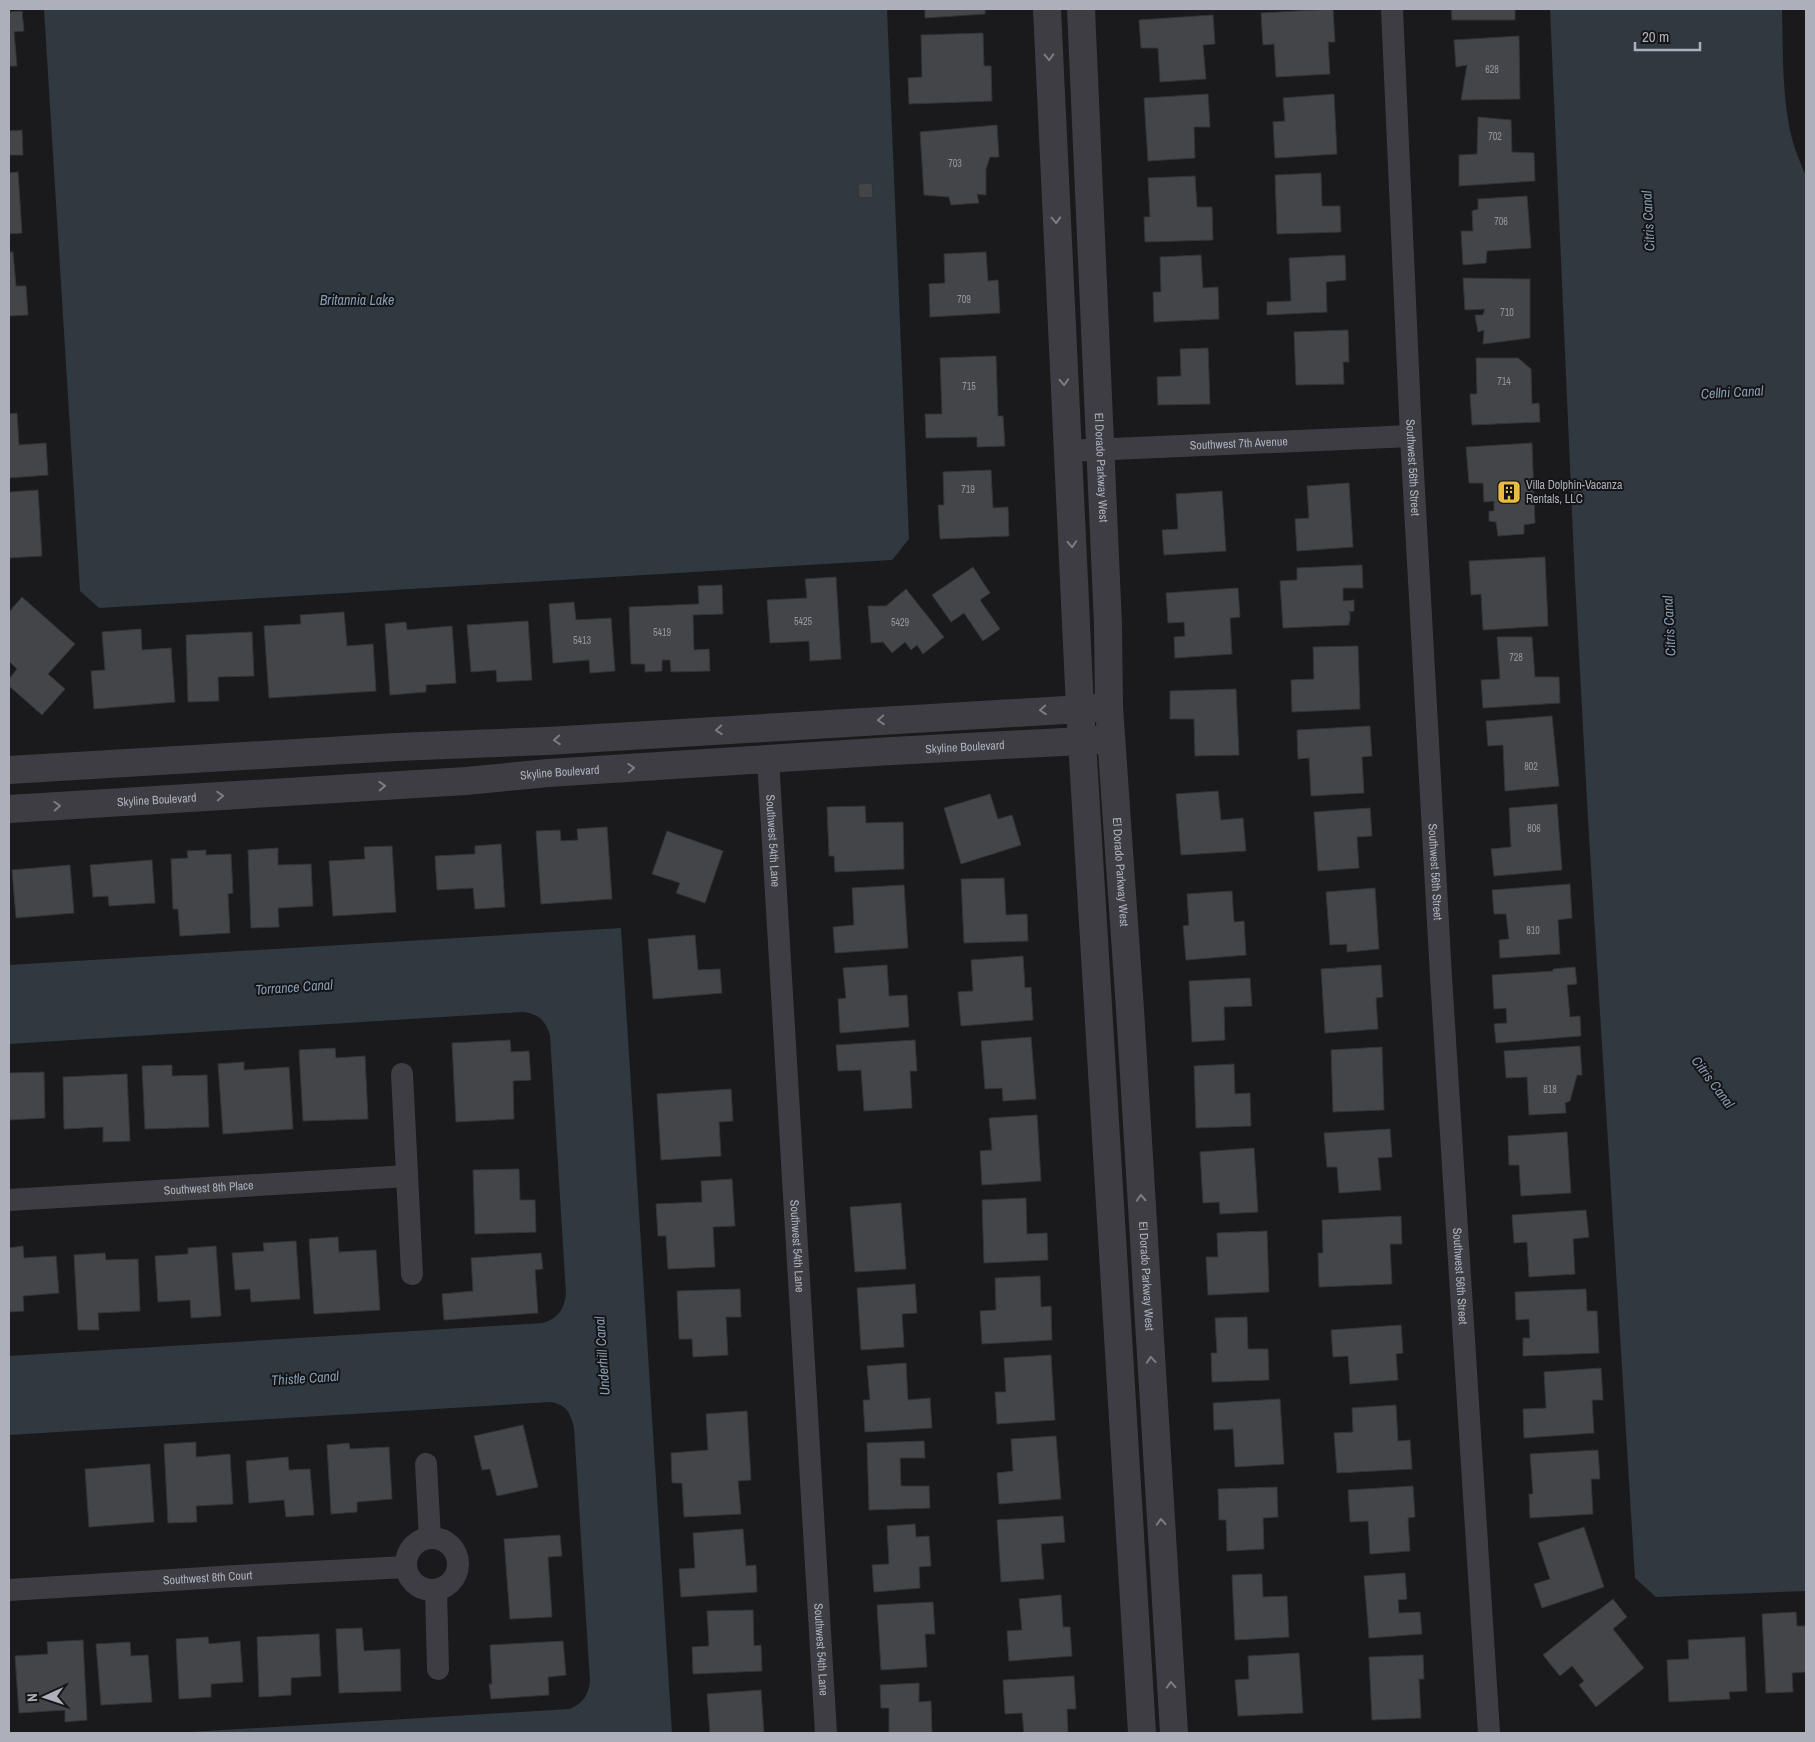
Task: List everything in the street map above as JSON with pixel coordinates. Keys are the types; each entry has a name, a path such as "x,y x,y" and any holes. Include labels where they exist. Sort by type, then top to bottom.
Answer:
{"street":[{"path":"1048,9 1080,708 1142,1733"},
{"name":"El Dorado Parkway West","path":"1081,9 1099,449 1108,615 1109,707 1130,1008 1174,1733"},
{"name":"Southwest 56th Street","path":"1392,9 1411,436 1441,977 1489,1733"},
{"name":"Southwest 7th Avenue","path":"1067,451 1411,436"},
{"path":"9,770 386,747 547,741 1109,707"},
{"path":"766,727 768,759"},
{"name":"Skyline Boulevard","path":"9,809 466,781 548,773 768,759 1111,739"},
{"name":"Southwest 54th Lane","path":"768,759 826,1733"},
{"path":"402,1074 412,1274"},
{"name":"Southwest 8th Place","path":"9,1200 408,1176"},
{"path":"426,1464 430,1538"},
{"path":"430,1538 439,1539 447,1543 454,1549 458,1557 456,1575 444,1588 436,1590 427,1590 413,1582 406,1567 410,1551 422,1540 430,1538"},
{"name":"Southwest 8th Court","path":"9,1590 406,1567"},
{"path":"436,1590 438,1669"}],"water":[{"name":"Britannia Lake","path":"44,9 887,9 909,539 892,560 99,608 80,591"},
{"path":"1550,9 1782,9 1783,67 1790,132 1806,176 1806,1591 1656,1597 1635,1578 1575,581"},
{"path":"621,928 672,1733 174,1733 569,1709 581,1702 586,1695 590,1682 574,1428 567,1410 560,1405 550,1402 9,1435 9,1356 543,1323 553,1319 562,1309 566,1294 550,1036 541,1019 533,1014 523,1012 9,1044 9,965"}],"building":[{"path":"925,9 985,9 985,14 925,18"},
{"path":"1333,9 1335,42 1328,42 1330,74 1276,77 1274,44 1263,45 1261,13"},
{"path":"1451,9 1515,9 1515,20 1452,20"},
{"path":"22,11 24,31 14,32 17,66 9,66 9,12"},
{"path":"1213,15 1215,44 1203,45 1206,79 1160,82 1158,48 1141,48 1139,20"},
{"path":"983,33 984,66 991,66 992,101 909,104 908,78 922,77 921,35"},
{"path":"1519,36 1520,99 1461,100 1467,65 1456,67 1454,40"},
{"path":"1208,94 1210,127 1194,127 1195,158 1148,161 1144,98"},
{"path":"1334,94 1337,154 1275,158 1273,122 1285,121 1283,98"},
{"path":"1478,117 1511,120 1512,152 1534,153 1535,181 1459,186 1459,155 1477,154"},
{"path":"997,125 999,157 990,157 986,169 986,195 977,194 979,203 951,205 949,197 924,195 920,132"},
{"path":"22,130 23,155 9,155 9,131"},
{"path":"18,172 22,233 9,234 9,173"},
{"path":"1321,173 1322,206 1340,206 1341,232 1277,234 1275,175"},
{"path":"1195,176 1197,207 1212,207 1213,240 1145,242 1144,217 1150,217 1148,178"},
{"path":"872,183 873,197 859,198 858,184"},
{"path":"1527,196 1531,248 1487,251 1486,263 1463,265 1461,231 1473,231 1472,211 1478,209 1478,199"},
{"path":"9,252 13,252 16,286 26,286 28,315 9,316"},
{"path":"986,252 988,281 998,280 1000,313 930,317 929,284 945,283 944,254"},
{"path":"1201,255 1203,288 1218,287 1219,319 1154,322 1153,292 1161,292 1160,257"},
{"path":"1345,255 1346,280 1326,282 1327,312 1267,315 1267,302 1291,301 1289,258"},
{"path":"1463,278 1530,279 1530,338 1483,344 1484,330 1478,332 1475,315 1483,315 1485,309 1465,310"},
{"path":"1348,330 1349,362 1343,362 1344,384 1296,385 1294,332"},
{"path":"1208,348 1210,404 1158,405 1157,377 1181,376 1180,349"},
{"path":"996,356 998,416 1003,416 1005,446 977,447 977,437 926,438 925,414 942,414 940,358"},
{"path":"1476,358 1518,358 1531,369 1532,404 1539,403 1540,422 1472,425 1470,394 1477,394"},
{"path":"17,413 19,445 46,443 48,475 9,478 9,414"},
{"name":"Villa Dolphin-Vacanza Rentals, LLC","path":"1532,443 1535,523 1524,525 1524,534 1498,536 1496,522 1489,521 1489,511 1494,511 1494,501 1484,502 1483,483 1469,483 1466,447"},
{"path":"991,470 993,508 1008,507 1009,536 940,539 938,505 944,505 943,472"},
{"path":"1349,483 1353,547 1297,551 1295,519 1309,518 1307,486"},
{"path":"38,490 42,556 9,558 9,492"},
{"path":"1222,491 1226,551 1164,555 1162,530 1178,529 1176,494"},
{"path":"1545,557 1548,626 1483,630 1481,594 1471,595 1469,561"},
{"path":"1362,565 1363,588 1343,588 1343,601 1354,600 1354,611 1348,612 1350,613 1349,625 1283,628 1280,581 1297,580 1297,568"},
{"path":"973,567 990,593 980,600 1000,629 983,641 964,613 951,622 932,595"},
{"path":"836,577 841,659 810,661 809,641 770,643 767,600 807,598 805,579"},
{"path":"722,585 723,614 693,615 694,650 709,649 710,671 671,672 670,660 662,660 662,671 645,672 645,664 631,664 629,607 699,604 698,586"},
{"path":"1238,588 1240,617 1230,618 1232,654 1175,658 1174,637 1185,636 1184,622 1168,623 1166,593"},
{"path":"906,589 944,637 923,654 917,645 911,650 905,642 892,653 883,642 871,643 868,606 886,606"},
{"path":"22,597 75,644 48,674 65,689 42,715 9,686 9,679 17,669 9,661 9,612"},
{"path":"574,602 576,620 611,618 615,671 590,673 589,660 553,663 549,604"},
{"path":"344,612 347,646 373,644 376,691 269,698 264,626 301,624 300,615"},
{"path":"528,621 532,680 497,682 496,670 471,672 467,625"},
{"path":"406,622 407,630 452,626 456,683 426,685 426,692 390,695 385,624"},
{"path":"141,629 142,650 171,648 175,702 94,709 91,671 105,670 102,632"},
{"path":"252,632 254,676 218,677 219,701 188,702 186,635"},
{"path":"1497,637 1532,637 1535,677 1559,677 1560,703 1483,708 1481,680 1500,679"},
{"path":"1358,646 1360,709 1292,712 1291,680 1314,679 1313,647"},
{"path":"1236,689 1239,755 1195,756 1194,719 1170,719 1170,691"},
{"path":"1552,716 1559,786 1505,791 1503,745 1488,746 1486,721"},
{"path":"1370,726 1372,756 1362,757 1364,793 1311,796 1309,758 1298,759 1297,730"},
{"path":"1218,791 1221,820 1243,818 1246,851 1181,855 1176,794"},
{"path":"990,794 998,819 1012,815 1021,845 961,864 944,808"},
{"path":"1557,804 1562,870 1494,876 1491,849 1511,847 1509,808"},
{"path":"865,806 866,823 903,822 904,869 835,872 834,856 829,856 827,807"},
{"path":"1370,808 1372,836 1357,837 1359,868 1318,871 1314,812"},
{"path":"607,827 612,899 541,904 536,831 560,830 561,841 578,840 577,829"},
{"path":"667,831 723,851 705,903 676,893 680,883 652,874"},
{"path":"501,844 505,907 475,909 473,888 437,890 435,856 475,854 475,846"},
{"path":"392,846 396,912 333,916 329,861 365,859 364,847"},
{"path":"278,848 278,865 311,864 313,906 278,908 279,927 251,928 248,850"},
{"path":"206,850 206,855 231,854 233,893 228,894 230,933 180,936 178,909 173,909 171,859 188,858 187,851"},
{"path":"152,860 155,903 109,906 108,896 93,897 90,865"},
{"path":"70,865 74,913 16,918 12,870"},
{"path":"1004,878 1006,915 1027,914 1028,941 964,943 961,879"},
{"path":"1570,884 1572,918 1558,920 1560,954 1500,958 1499,940 1509,939 1506,914 1494,914 1492,890"},
{"path":"904,885 908,948 835,953 833,927 854,925 852,888"},
{"path":"1375,888 1379,949 1347,952 1347,944 1330,945 1326,892"},
{"path":"1232,891 1234,922 1244,921 1246,955 1186,960 1183,926 1189,925 1187,894"},
{"path":"695,935 698,970 720,969 722,993 653,999 648,939"},
{"path":"1023,956 1025,988 1031,987 1033,1020 961,1026 958,992 973,991 971,960"},
{"path":"887,965 889,996 907,995 909,1027 840,1033 838,999 846,998 843,968"},
{"path":"1381,965 1383,997 1376,998 1378,1029 1325,1033 1321,969"},
{"path":"1575,967 1577,984 1567,985 1570,1017 1580,1016 1581,1036 1496,1043 1494,1024 1507,1023 1506,1008 1494,1009 1492,975 1553,971 1553,969"},
{"path":"1250,978 1252,1006 1224,1007 1225,1040 1192,1042 1189,981"},
{"path":"1031,1037 1036,1099 1003,1101 1002,1088 985,1089 981,1041"},
{"path":"510,1040 511,1052 529,1051 531,1080 513,1081 514,1119 456,1122 452,1043"},
{"path":"915,1040 917,1071 910,1071 912,1108 864,1111 861,1070 838,1071 836,1045"},
{"path":"1580,1046 1582,1075 1577,1075 1570,1101 1565,1103 1566,1113 1529,1115 1527,1077 1506,1078 1504,1051"},
{"path":"1382,1047 1384,1110 1333,1112 1331,1050"},
{"path":"335,1048 336,1058 365,1056 368,1119 303,1121 299,1050"},
{"path":"244,1062 244,1070 289,1067 293,1129 223,1134 218,1064"},
{"path":"1234,1064 1235,1094 1250,1093 1251,1126 1196,1128 1194,1066"},
{"path":"172,1065 172,1076 207,1075 209,1127 145,1129 142,1066"},
{"path":"44,1072 45,1118 9,1120 9,1073"},
{"path":"127,1074 130,1141 103,1142 103,1127 64,1129 63,1077"},
{"path":"731,1089 733,1121 719,1122 721,1156 661,1160 657,1094"},
{"path":"1037,1115 1041,1181 982,1185 980,1151 992,1150 989,1118"},
{"path":"1390,1129 1392,1157 1378,1158 1381,1190 1339,1193 1337,1167 1327,1167 1324,1133"},
{"path":"1567,1132 1571,1193 1521,1196 1519,1165 1509,1165 1508,1136"},
{"path":"1254,1148 1258,1212 1220,1214 1219,1202 1203,1203 1200,1152"},
{"path":"519,1169 520,1200 535,1200 536,1232 475,1234 473,1170"},
{"path":"732,1179 735,1226 713,1227 715,1267 668,1269 666,1236 658,1236 656,1204 702,1202 701,1181"},
{"path":"1026,1198 1027,1234 1047,1233 1048,1260 984,1263 982,1200"},
{"path":"901,1203 906,1269 855,1272 850,1207"},
{"path":"1586,1210 1589,1237 1573,1239 1575,1274 1529,1277 1527,1242 1514,1243 1512,1215"},
{"path":"1401,1216 1402,1244 1390,1244 1392,1284 1319,1287 1318,1253 1323,1253 1322,1220"},
{"path":"1267,1231 1269,1292 1208,1295 1206,1257 1218,1257 1217,1233"},
{"path":"338,1237 339,1252 376,1250 380,1310 314,1314 309,1239"},
{"path":"296,1241 300,1299 251,1302 250,1289 235,1290 232,1253 264,1251 263,1243"},
{"path":"23,1246 24,1258 56,1256 59,1293 23,1296 24,1311 9,1312 9,1248"},
{"path":"216,1246 221,1316 191,1318 190,1300 158,1302 155,1256 188,1254 188,1248"},
{"path":"105,1253 106,1260 138,1259 140,1311 98,1313 99,1330 78,1330 74,1255"},
{"path":"541,1253 543,1269 535,1270 538,1313 444,1320 442,1294 473,1291 471,1258"},
{"path":"1040,1276 1041,1307 1051,1306 1052,1340 982,1344 980,1311 996,1310 995,1278"},
{"path":"915,1284 917,1313 902,1314 904,1347 861,1350 857,1288"},
{"path":"740,1289 741,1317 726,1317 728,1355 693,1357 692,1339 679,1339 677,1291"},
{"path":"1586,1289 1587,1311 1597,1311 1599,1353 1523,1356 1523,1338 1530,1338 1529,1319 1516,1320 1515,1292"},
{"path":"1247,1317 1248,1349 1268,1349 1269,1380 1212,1382 1211,1353 1217,1353 1215,1318"},
{"path":"1401,1325 1403,1353 1396,1354 1398,1380 1350,1384 1348,1356 1333,1357 1331,1330"},
{"path":"1051,1355 1055,1420 997,1424 995,1392 1006,1392 1004,1358"},
{"path":"906,1363 908,1400 930,1398 932,1428 865,1432 863,1400 870,1400 867,1366"},
{"path":"1601,1368 1603,1400 1592,1400 1594,1433 1524,1438 1523,1409 1546,1408 1544,1372"},
{"path":"1280,1399 1284,1464 1235,1467 1233,1429 1214,1430 1213,1403"},
{"path":"1396,1405 1398,1441 1410,1440 1412,1469 1337,1473 1334,1433 1353,1432 1352,1408"},
{"path":"747,1411 751,1480 738,1481 741,1514 684,1517 682,1483 672,1483 671,1453 708,1450 706,1414"},
{"path":"523,1425 538,1487 497,1496 490,1469 482,1470 474,1436"},
{"path":"1056,1436 1061,1499 999,1504 997,1473 1013,1471 1011,1439"},
{"path":"924,1441 925,1458 900,1458 901,1486 929,1486 930,1508 869,1510 867,1443"},
{"path":"196,1442 196,1457 230,1454 233,1504 196,1506 197,1522 168,1523 164,1444"},
{"path":"349,1443 350,1449 389,1447 392,1499 357,1502 357,1512 331,1514 327,1445"},
{"path":"1598,1450 1600,1479 1591,1479 1593,1514 1530,1518 1529,1494 1533,1494 1530,1454"},
{"path":"288,1457 289,1470 310,1469 314,1515 286,1517 284,1500 249,1503 246,1461"},
{"path":"150,1464 154,1522 89,1527 85,1469"},
{"path":"1413,1486 1415,1517 1408,1518 1410,1551 1370,1554 1368,1521 1350,1522 1348,1490"},
{"path":"1277,1487 1278,1517 1263,1518 1264,1549 1227,1551 1226,1520 1219,1520 1218,1489"},
{"path":"1063,1516 1065,1542 1041,1544 1044,1579 1001,1582 997,1520"},
{"path":"915,1524 916,1537 929,1536 931,1566 919,1567 920,1588 874,1592 872,1565 889,1564 887,1526"},
{"path":"1584,1527 1604,1587 1542,1608 1534,1584 1550,1579 1538,1543"},
{"path":"743,1529 746,1566 756,1565 757,1592 681,1597 679,1569 695,1568 693,1533"},
{"path":"560,1535 562,1556 548,1557 552,1617 510,1619 504,1539"},
{"path":"1405,1573 1407,1599 1398,1600 1399,1613 1420,1612 1422,1634 1369,1638 1364,1576"},
{"path":"1262,1574 1263,1597 1287,1596 1289,1637 1235,1640 1232,1575"},
{"path":"1061,1595 1063,1627 1070,1627 1072,1656 1009,1661 1007,1631 1022,1630 1019,1599"},
{"path":"1613,1599 1627,1617 1613,1629 1644,1668 1596,1707 1579,1685 1584,1681 1572,1666 1560,1676 1543,1655"},
{"path":"933,1602 935,1634 925,1634 927,1667 881,1670 877,1605"},
{"path":"753,1610 754,1646 761,1645 762,1671 693,1674 692,1647 709,1646 707,1611"},
{"path":"1796,1612 1797,1626 1806,1626 1806,1672 1792,1673 1793,1692 1766,1693 1762,1614"},
{"path":"362,1628 364,1651 400,1649 401,1691 339,1693 336,1629"},
{"path":"319,1634 321,1676 291,1678 291,1695 259,1697 257,1637"},
{"path":"208,1637 209,1644 240,1641 243,1682 211,1684 211,1697 179,1699 176,1639"},
{"path":"1745,1637 1747,1691 1729,1692 1730,1699 1669,1702 1667,1660 1689,1659 1688,1640"},
{"path":"83,1640 87,1720 65,1722 65,1710 19,1713 15,1656 48,1654 47,1642"},
{"path":"563,1641 566,1675 548,1677 549,1695 491,1699 489,1684 492,1684 490,1645"},
{"path":"130,1642 131,1656 148,1655 152,1702 101,1705 96,1644"},
{"path":"1299,1653 1303,1713 1238,1716 1235,1680 1249,1679 1248,1656"},
{"path":"1423,1655 1424,1679 1419,1679 1421,1718 1372,1720 1369,1657"},
{"path":"1074,1676 1076,1709 1067,1709 1068,1733 1024,1733 1022,1713 1005,1714 1003,1680"},
{"path":"919,1683 919,1702 931,1701 932,1733 889,1733 889,1708 881,1708 880,1685"},
{"path":"761,1690 764,1733 710,1733 707,1694"}],"place":[{"name":"Villa Dolphin-Vacanza Rentals, LLC","path":"1509,492"}],"water label":[{"name":"Citris Canal","path":"1648,221"},
{"name":"Cellni Canal","path":"1732,392"},
{"name":"Citris Canal","path":"1669,626"},
{"name":"Torrance Canal","path":"294,987"},
{"name":"Citris Canal","path":"1713,1082"},
{"name":"Underhill Canal","path":"602,1356"},
{"name":"Thistle Canal","path":"305,1378"}]}
